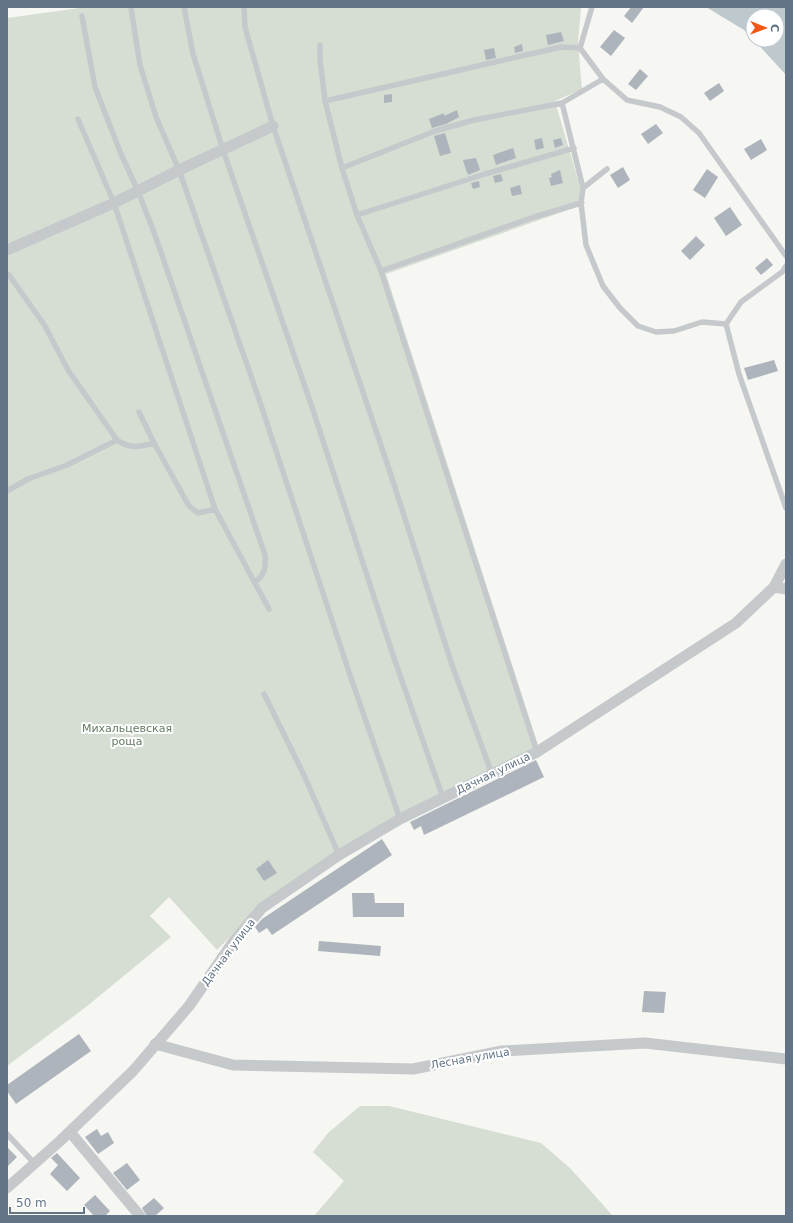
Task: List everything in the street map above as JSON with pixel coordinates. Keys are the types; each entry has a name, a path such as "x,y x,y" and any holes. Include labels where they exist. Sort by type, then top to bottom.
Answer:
{"street":[{"path":"7,250 114,203 179,170 274,126"},
{"name":"Дачная улица","path":"7,1188 70,1132 133,1071 189,1006 234,941 262,908 339,855 400,819 537,752 736,623 774,587 786,564"},
{"path":"774,587 786,589"},
{"name":"Лесная улица","path":"155,1044 233,1065 413,1069 502,1051 645,1043 786,1059"},
{"path":"70,1132 140,1216"}],"lane":[{"path":"184,7 193,54 223,150 310,401 394,658 443,798"},
{"path":"244,7 244,27 274,126 390,472 452,665 492,774"},
{"path":"580,48 592,7"},
{"path":"131,8 140,65 156,117 179,170 259,399 347,668 400,819"},
{"path":"82,16 96,88 160,249 265,555 266,565 264,573 255,582"},
{"path":"320,45 320,59 325,101 342,168 357,215 381,271 537,752"},
{"path":"325,101 561,47 580,48"},
{"path":"580,48 603,79 627,100 660,107 681,117 699,133 786,256"},
{"path":"342,168 435,131 474,120 562,103 603,79"},
{"path":"562,103 583,188 581,203 586,245 603,286 620,308 638,326 656,332 674,331 702,322 726,324"},
{"path":"78,119 114,203 215,509 270,609"},
{"path":"357,215 485,174 574,148"},
{"path":"583,188 607,169"},
{"path":"381,271 534,217 581,203"},
{"path":"786,266 782,272 741,302 726,324 739,374 786,508"},
{"path":"7,274 9,274 45,326 68,370 117,440 124,445 130,446 143,446 154,443"},
{"path":"139,412 154,443 192,509 195,512 201,513 215,509"},
{"path":"7,491 28,479 66,465 117,440"},
{"path":"264,694 303,773 339,855"},
{"path":"7,1134 35,1164"}],"green space":[{"name":"Михальцевская роща","path":"87,7 581,7 578,43 582,89 555,101 585,204 386,274 539,748 398,817 261,906 217,950 169,897 150,916 171,937 86,1007 7,1066 7,18"},
{"path":"360,1106 389,1106 541,1143 571,1169 613,1216 314,1216 344,1181 313,1152 328,1133"}],"shaded area":[{"path":"706,7 786,7 786,75 761,48 785,48 785,8 745,8 745,31"}],"building":[{"path":"631,7 644,7 632,23 624,16"},
{"path":"614,30 625,38 611,56 600,47"},
{"path":"561,32 564,41 548,45 546,35"},
{"path":"522,44 523,51 515,53 514,47"},
{"path":"494,48 496,58 486,60 484,50"},
{"path":"640,69 648,76 636,90 628,84"},
{"path":"719,83 724,91 710,101 704,93"},
{"path":"392,94 392,102 384,103 384,95"},
{"path":"457,110 459,117 446,124 432,128 429,119 444,113 444,116"},
{"path":"656,124 663,133 648,144 641,134"},
{"path":"445,133 451,153 440,156 434,136"},
{"path":"542,138 544,148 536,150 534,140"},
{"path":"561,138 563,145 555,148 553,140"},
{"path":"761,139 767,150 751,160 744,149"},
{"path":"513,148 516,158 496,165 493,155"},
{"path":"476,158 480,170 468,175 463,160"},
{"path":"623,167 630,180 618,188 610,175"},
{"path":"707,169 718,177 705,198 693,190"},
{"path":"560,170 563,183 551,186 549,178 552,177 551,174"},
{"path":"501,174 503,181 495,183 493,176"},
{"path":"479,181 480,187 473,189 471,183"},
{"path":"520,185 522,194 512,196 510,188"},
{"path":"730,207 742,225 726,236 714,218"},
{"path":"696,236 705,245 690,260 681,251"},
{"path":"767,258 773,265 761,275 755,268"},
{"path":"774,360 778,371 748,380 744,368"},
{"path":"536,760 544,777 424,835 421,826 414,830 410,822"},
{"path":"382,839 392,855 272,935 267,928 259,933 255,927 262,919"},
{"path":"268,860 277,873 264,881 256,869"},
{"path":"352,893 374,893 375,903 404,903 404,917 353,917"},
{"path":"319,941 381,946 380,956 318,951"},
{"path":"644,991 666,992 664,1013 642,1012"},
{"path":"79,1034 91,1051 16,1104 7,1091 7,1085"},
{"path":"97,1129 101,1136 108,1132 114,1143 98,1154 85,1137"},
{"path":"7,1147 17,1157 7,1167"},
{"path":"57,1153 80,1178 67,1191 50,1174 58,1165 51,1158"},
{"path":"127,1163 140,1180 127,1190 113,1173"},
{"path":"95,1195 110,1211 105,1216 94,1216 84,1205"},
{"path":"154,1198 164,1208 155,1216 147,1216 142,1208"}]}
